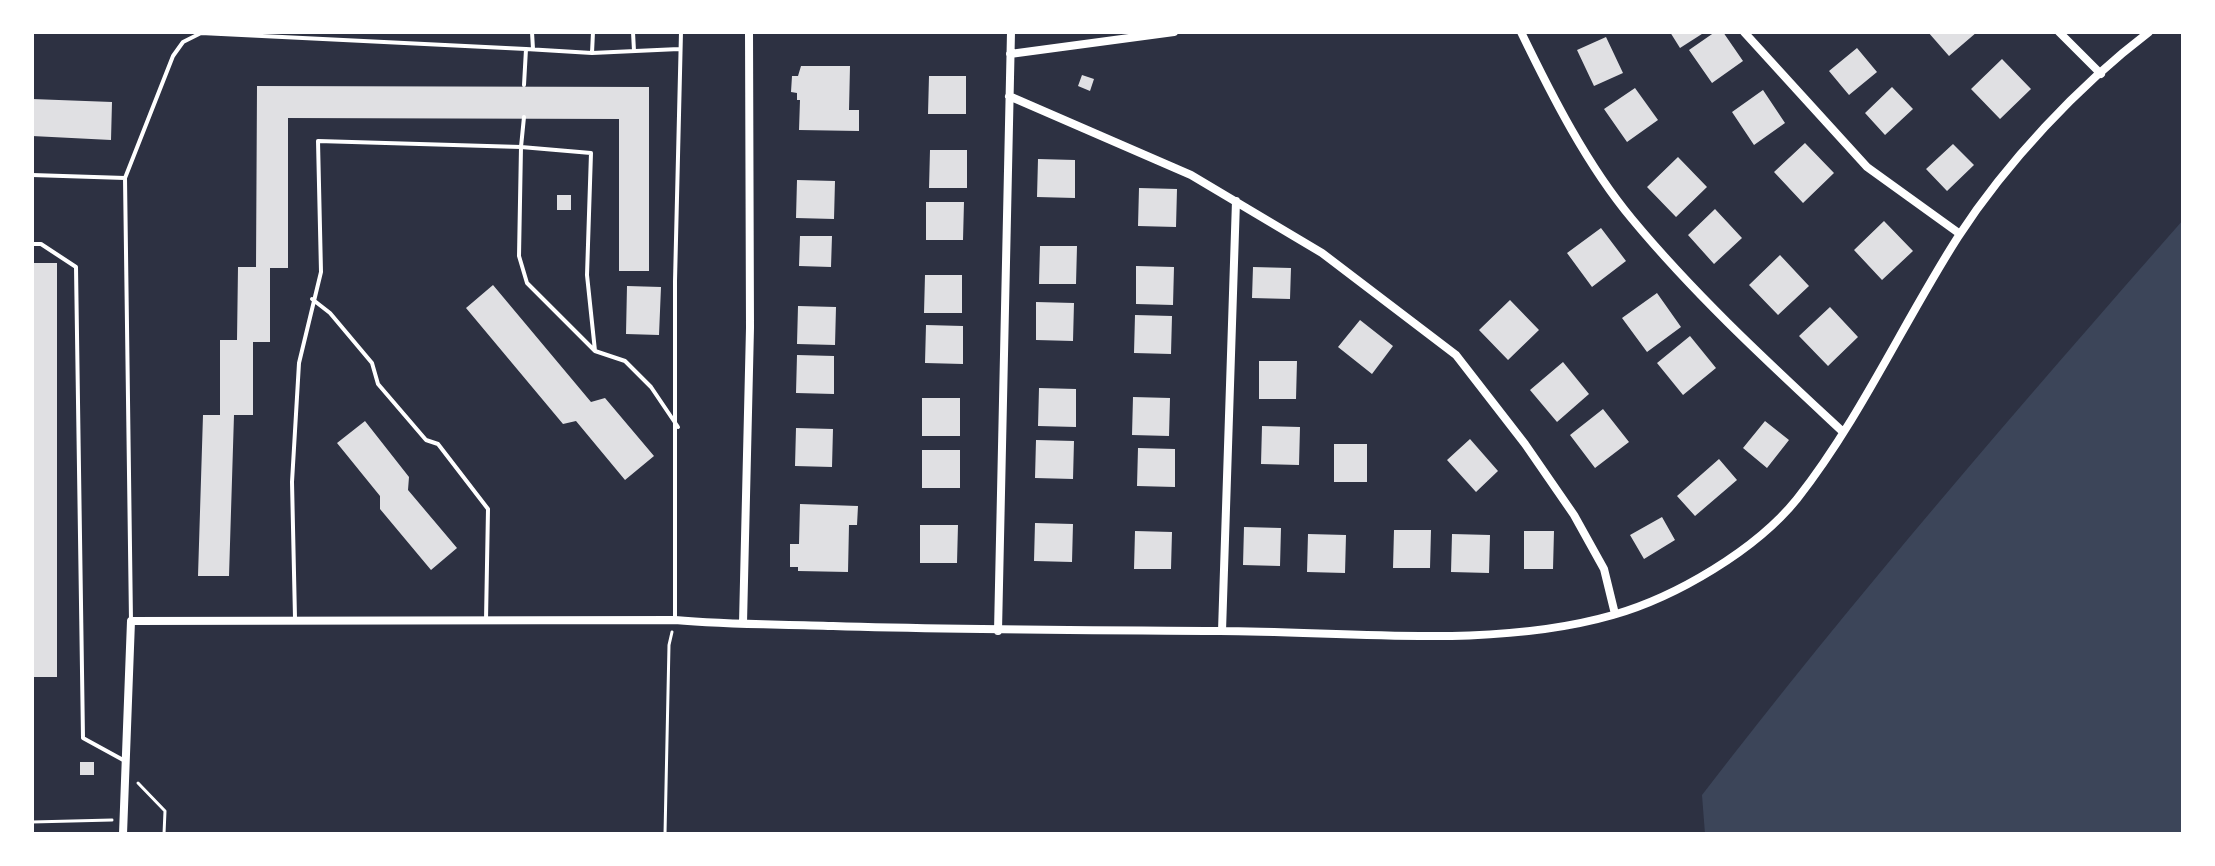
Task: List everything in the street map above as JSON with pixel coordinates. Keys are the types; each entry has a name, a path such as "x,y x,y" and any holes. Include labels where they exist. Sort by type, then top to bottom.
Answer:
{"street":[{"path":"743,623 750,328 749,32"},
{"path":"998,631 1011,32"},
{"path":"1010,54 1174,32"},
{"path":"1521,32 1579,140 1631,218 1731,328 1842,431"},
{"path":"1744,32 1867,167 1960,234"},
{"path":"2059,32 2101,74"},
{"path":"123,834 131,621 295,618 486,623 675,620 998,631 1492,633 1564,626 1615,614 1673,590 1736,556 1796,500 1842,431 1960,234 2022,153 2101,74 2149,32"},
{"path":"1009,96 1191,175 1236,201 1322,253 1456,355 1525,444 1574,515 1604,569 1615,614"},
{"path":"1222,631 1236,201"}],"lane":[{"path":"532,32 533,49"},
{"path":"592,53 593,32"},
{"path":"633,32 634,51"},
{"path":"675,620 678,427 675,281 681,32"},
{"path":"131,621 125,178 173,56 183,42 201,33 592,53 680,49"},
{"path":"524,85 526,49"},
{"path":"524,117 519,256 527,283 595,351 625,361 651,387 678,427"},
{"path":"295,618 292,482 299,363 312,299 321,272 318,141 521,147 591,153 587,275 595,351"},
{"path":"32,175 125,178"},
{"path":"32,244 41,244 76,267 83,738 127,767"},
{"path":"312,299 330,313 372,363 378,384 426,440 438,444 488,509 486,623"}],"path":[{"path":"665,834 669,645 675,620"},
{"path":"127,767 165,811 164,834"},
{"path":"32,822 124,819"}],"shaded area":[{"path":"2183,220 2183,834 1705,834 1702,795 1877,576"}],"building":[{"path":"1670,32 1705,32 1680,48"},
{"path":"1715,32 1723,32 1743,61 1712,83 1689,50"},
{"path":"1928,32 1977,32 1949,56"},
{"path":"1606,37 1623,73 1594,86 1577,50"},
{"path":"1857,48 1877,72 1849,95 1829,71"},
{"path":"2002,59 2031,89 2000,119 1971,89"},
{"path":"801,66 850,66 849,110 859,110 859,131 799,130 800,100 797,100 797,93 791,92 792,76 798,76"},
{"path":"1082,75 1094,79 1090,91 1078,86"},
{"path":"929,76 966,76 966,114 928,114"},
{"path":"257,86 649,87 649,271 619,271 619,119 288,118 288,268 270,268 270,342 253,342 253,415 234,415 229,576 198,576 203,415 220,415 220,340 237,340 238,267 256,267"},
{"path":"1892,87 1913,109 1885,135 1865,113"},
{"path":"1635,88 1658,120 1627,142 1604,109"},
{"path":"1763,90 1785,123 1754,145 1732,112"},
{"path":"32,99 112,102 111,140 32,136"},
{"path":"1805,143 1834,173 1803,203 1774,172"},
{"path":"1953,144 1974,165 1947,191 1926,169"},
{"path":"930,150 967,150 967,188 929,188"},
{"path":"1678,157 1707,187 1676,217 1647,187"},
{"path":"1038,159 1075,160 1075,198 1037,197"},
{"path":"797,180 835,181 834,219 796,218"},
{"path":"1139,188 1177,189 1176,227 1138,226"},
{"path":"557,195 571,195 571,210 557,210"},
{"path":"926,202 964,202 963,240 926,240"},
{"path":"1715,209 1742,238 1714,264 1688,235"},
{"path":"1884,221 1913,251 1882,280 1854,250"},
{"path":"1601,228 1626,261 1592,287 1567,253"},
{"path":"800,236 832,236 831,267 799,266"},
{"path":"1040,246 1077,246 1076,284 1039,284"},
{"path":"1780,255 1809,286 1778,315 1749,285"},
{"path":"32,263 57,263 57,677 32,677"},
{"path":"1136,266 1174,267 1173,305 1136,304"},
{"path":"1253,267 1291,268 1290,299 1252,298"},
{"path":"925,275 962,275 962,313 924,313"},
{"path":"493,285 591,402 605,398 654,456 625,480 576,421 563,424 466,308"},
{"path":"627,286 661,287 659,335 626,334"},
{"path":"1657,293 1681,327 1647,352 1622,318"},
{"path":"1510,300 1539,330 1508,360 1479,330"},
{"path":"1036,302 1074,303 1073,341 1036,340"},
{"path":"798,306 836,307 835,345 797,344"},
{"path":"1830,307 1858,337 1828,366 1799,336"},
{"path":"1135,315 1172,316 1171,354 1134,353"},
{"path":"1360,320 1393,346 1372,374 1338,347"},
{"path":"926,325 963,326 963,364 925,363"},
{"path":"1690,336 1716,368 1683,395 1657,363"},
{"path":"797,355 834,356 834,394 796,393"},
{"path":"1259,361 1297,361 1296,399 1259,399"},
{"path":"1563,362 1589,394 1557,422 1530,390"},
{"path":"1039,388 1076,389 1076,427 1038,426"},
{"path":"1133,397 1170,398 1169,436 1132,435"},
{"path":"922,398 960,398 960,436 922,436"},
{"path":"1603,409 1629,442 1595,468 1570,435"},
{"path":"365,421 409,477 408,490 457,548 431,570 380,509 380,496 337,443"},
{"path":"1765,421 1789,440 1767,468 1743,448"},
{"path":"1262,426 1300,427 1299,465 1261,464"},
{"path":"796,428 833,429 832,467 795,466"},
{"path":"1470,439 1498,471 1476,492 1447,460"},
{"path":"1036,440 1074,441 1073,479 1035,478"},
{"path":"1334,444 1367,444 1367,482 1334,482"},
{"path":"1138,448 1175,449 1175,487 1137,486"},
{"path":"922,450 960,450 960,488 922,488"},
{"path":"1719,459 1737,480 1695,516 1677,496"},
{"path":"800,504 858,506 857,525 849,525 848,572 798,571 798,567 790,567 790,544 799,544"},
{"path":"1662,517 1675,540 1644,559 1630,535"},
{"path":"1035,523 1073,524 1072,562 1034,561"},
{"path":"920,525 958,525 957,563 920,563"},
{"path":"1244,527 1281,528 1280,566 1243,565"},
{"path":"1394,530 1431,530 1430,568 1393,568"},
{"path":"1135,531 1172,532 1171,569 1134,569"},
{"path":"1524,531 1554,531 1553,569 1524,569"},
{"path":"1308,534 1346,535 1345,573 1307,572"},
{"path":"1452,534 1490,535 1489,573 1451,572"},
{"path":"80,762 94,762 94,775 80,775"}]}
